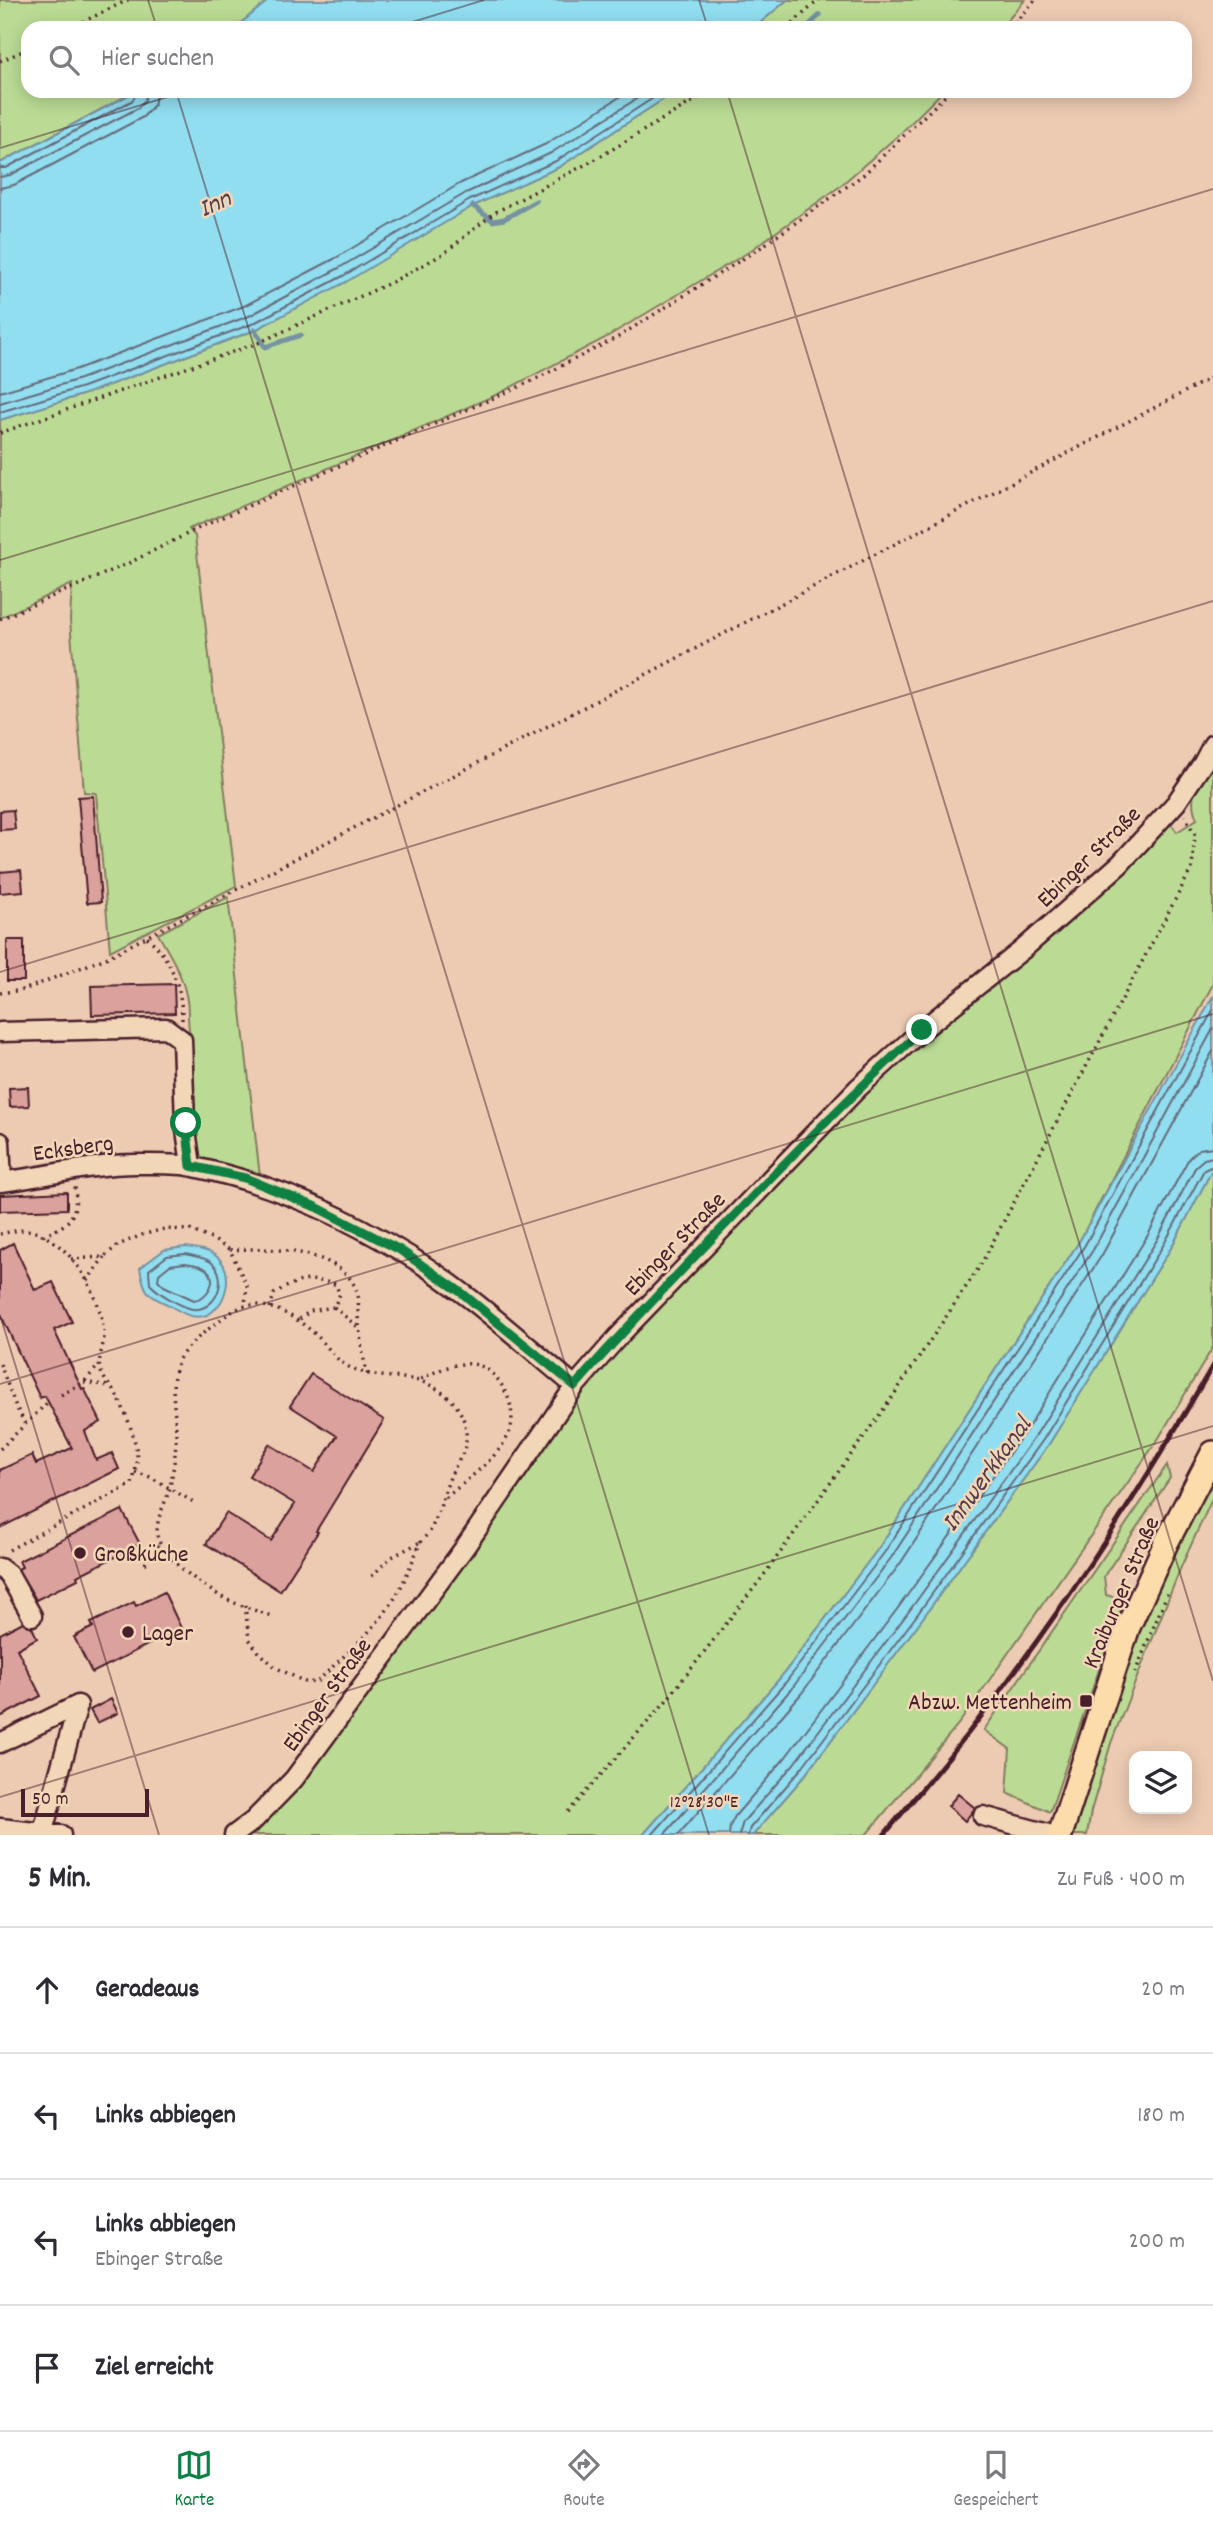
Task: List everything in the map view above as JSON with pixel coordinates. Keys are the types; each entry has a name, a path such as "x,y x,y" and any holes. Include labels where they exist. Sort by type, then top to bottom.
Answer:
{"main road":[{"name":"Kraiburger Straße","path":"1060,1835 1128,1628 1166,1543 1212,1455"}],"street":[{"name":"Ebinger Straße","path":"234,1835 253,1821 294,1779 465,1547 575,1386 617,1338 858,1088 922,1030 1075,906 1120,864 1176,803 1203,764 1213,744"},
{"path":"0,1032 166,1028 182,1040 191,1166"},
{"name":"Ecksberg","path":"0,1142 1,1182 127,1164 191,1166 257,1183 316,1207 400,1250 462,1293 575,1386"},
{"path":"0,1567 9,1575 32,1616"},
{"path":"0,1743 78,1705 52,1833 0,1828"},
{"path":"983,1816 1052,1835"}],"path":[{"path":"84,21 128,0"},
{"path":"795,21 819,0"},
{"path":"1016,21 1035,0"},
{"path":"0,61 21,51"},
{"path":"0,433 258,343 392,282 443,254 494,213 596,159 698,98"},
{"path":"0,619 530,382 618,337 757,250 863,175 943,98"},
{"path":"0,993 23,990 106,958 1213,377"},
{"path":"568,1812 666,1701 764,1575 891,1399 979,1266 1192,868 1195,835 1176,803"},
{"path":"146,937 168,962 176,979 182,1003 182,1040"},
{"path":"43,1236 59,1229 73,1216 77,1205 74,1170"},
{"path":"87,1281 104,1257 118,1245 164,1229 190,1230 230,1250 247,1286 245,1304"},
{"path":"0,1234 30,1230 51,1239 71,1259 87,1281 99,1308 104,1333 99,1366 84,1382 61,1395"},
{"path":"230,1250 275,1249 307,1255 330,1263 348,1276 358,1294 360,1329 368,1375"},
{"path":"71,1259 104,1257"},
{"path":"271,1308 274,1294 293,1282 315,1279 335,1284 340,1294 334,1307"},
{"path":"245,1605 249,1639 258,1651 275,1667 307,1683 318,1681 372,1628 391,1604 422,1541 433,1527 465,1446 464,1415 452,1400 436,1387 421,1379 368,1375 345,1365 319,1337 297,1321 271,1308 245,1304 212,1326 180,1356 175,1370 176,1437 170,1488 156,1533 164,1552 192,1576 222,1597 245,1605 271,1616"},
{"path":"297,1321 310,1311 334,1307 360,1329"},
{"path":"0,1364 3,1378 24,1423"},
{"path":"421,1379 442,1368 468,1364 484,1366 502,1386 511,1410 510,1432 502,1445 477,1472 442,1500"},
{"path":"99,1366 107,1387"},
{"path":"0,1555 132,1484 138,1456 124,1410 115,1393 107,1387 84,1382"},
{"path":"0,1449 48,1402"},
{"path":"135,1472 150,1477 195,1503"},
{"path":"372,1576 390,1558 422,1541"},
{"path":"145,1564 159,1543"},
{"path":"1135,1673 1170,1586"}],"green space":[{"path":"0,0 269,0 244,21 21,21 21,98 123,98 0,163"},
{"path":"787,0 1025,0 1007,21 762,21"},
{"path":"665,98 936,98 839,187 747,253 605,338 498,394 189,529 195,536 236,886 110,951 96,793 84,792 70,620 72,584 0,618 0,420 85,394 255,330 473,206 559,167"},
{"path":"1213,761 1213,984 1079,1242 878,1549 781,1677 643,1835 248,1835 286,1802 465,1562 574,1397 615,1348 862,1094 974,998 1165,826 1172,825 1177,832 1197,819 1194,795"},
{"path":"228,897 260,1177 199,1163 188,1005 175,964 158,934"},
{"path":"1213,1168 1213,1347 1157,1441 960,1722 866,1835 753,1835 805,1775 1049,1444 1171,1248"},
{"path":"1167,1465 1170,1478 1104,1576 1106,1595 1127,1601 1103,1658 1050,1812 1007,1793 1010,1749 984,1730"},
{"path":"1213,1475 1213,1497 1181,1567 1111,1743 1091,1811 1087,1835 1072,1835 1139,1632 1176,1548"}],"water":[{"path":"269,0 787,0 762,21 244,21"},
{"name":"Inn","path":"123,98 665,98 559,167 473,206 346,282 255,330 85,394 0,420 0,163"},
{"name":"Innwerkkanal","path":"1213,996 1213,1168 1171,1248 1049,1444 805,1775 753,1835 643,1835 781,1677 878,1549 1079,1242"},
{"path":"185,1247 211,1253 220,1260 226,1270 225,1293 220,1303 212,1312 203,1316 188,1315 154,1298 143,1282 140,1268 164,1250"}],"building":[{"path":"93,796 101,902 87,903 78,797"},
{"path":"13,810 15,829 0,830 0,811"},
{"path":"21,870 23,891 0,893 0,872"},
{"path":"7,940 24,940 24,981 7,981"},
{"path":"174,984 175,1013 92,1015 91,986"},
{"path":"28,1087 29,1106 10,1107 9,1088"},
{"path":"67,1192 67,1209 0,1211 0,1195"},
{"path":"13,1243 35,1290 53,1282 72,1322 54,1330 101,1422 85,1431 96,1460 112,1453 119,1469 0,1528 0,1470 32,1455 36,1464 72,1448 45,1396 40,1398 0,1313 0,1250"},
{"path":"311,1374 384,1420 280,1591 206,1544 226,1513 271,1541 295,1504 249,1476 269,1444 314,1472 337,1436 290,1406"},
{"name":"Großküche","path":"122,1510 140,1544 36,1600 18,1569 22,1567 19,1561"},
{"name":"Lager","path":"164,1592 181,1628 92,1673 74,1637 93,1627 91,1623 134,1602 136,1606"},
{"path":"23,1622 32,1627 37,1638 17,1649 41,1696 0,1717 0,1634"},
{"path":"111,1699 118,1713 97,1723 90,1710"},
{"path":"958,1794 975,1808 965,1821 948,1806"}],"waterway":[{"path":"814,21 820,15"},
{"path":"473,206 493,221 504,219 536,201"},
{"path":"255,330 265,347 301,335"}],"railway":[{"path":"884,1835 969,1732 1067,1599 1157,1460 1213,1365"}],"place":[{"name":"Großküche","path":"80,1553"},
{"name":"Lager","path":"128,1632"},
{"name":"Abzw. Mettenheim","path":"1086,1701"}],"route":[{"path":"186,1123 191,1166 245,1178 316,1207 400,1250 462,1293 575,1386 617,1338 858,1088 922,1030"}]}
